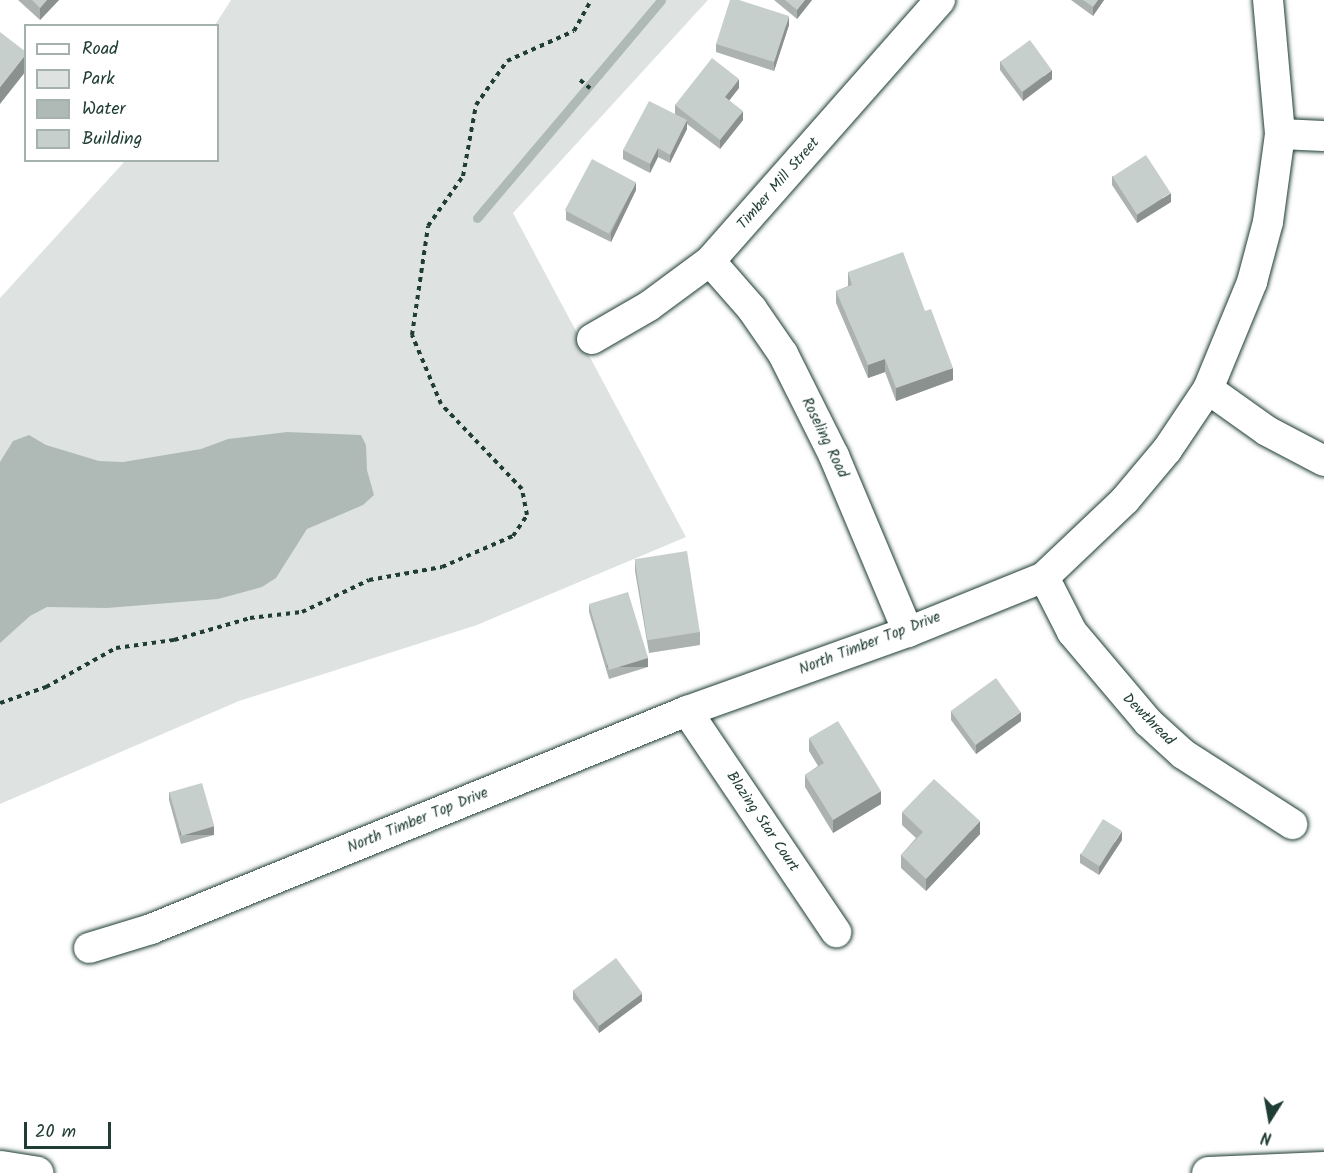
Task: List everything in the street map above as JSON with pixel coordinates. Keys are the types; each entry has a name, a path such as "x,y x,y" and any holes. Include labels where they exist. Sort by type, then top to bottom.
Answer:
{"main road":[{"path":"1247,1169 1324,1149"},
{"path":"0,1167 37,1173"},
{"path":"1209,1173 1247,1169 1324,1168"}],"street":[{"name":"Timber Mill Street","path":"592,339 649,306 710,261 940,0"},
{"name":"North Timber Top Drive","path":"89,948 151,929 687,711 908,632 1044,577 1125,500 1167,450 1208,388 1252,282 1268,222 1280,134 1268,0"},
{"path":"1280,134 1324,136"},
{"name":"Roseling Road","path":"710,261 752,309 783,354 834,456 908,632"},
{"path":"1208,388 1266,431 1324,461"},
{"name":"Dewthread","path":"1044,577 1072,632 1148,722 1183,754 1292,824"},
{"name":"Blazing Star Court","path":"687,711 836,932"}],"path":[{"path":"0,703 46,687 116,648 174,640 250,618 302,612 369,580 442,567 513,536 527,515 522,489 441,404 412,335 426,237 428,226 463,176 477,105 507,61 574,31 591,0"},
{"path":"580,81 590,88"}],"green space":[{"path":"231,0 708,0 513,213 686,537 477,625 239,701 0,804 0,298 124,162 219,162 219,24 216,24"}],"water":[{"path":"287,432 361,435 366,445 367,470 374,495 363,505 307,529 276,578 262,587 218,599 107,608 47,607 30,616 0,643 0,462 13,441 29,435 46,445 99,461 123,462 201,449 228,439"}],"building":[{"path":"32,0 47,0 40,8"},
{"path":"730,0 739,0 789,16 774,62 716,44"},
{"path":"785,0 805,0 797,10"},
{"path":"1083,0 1098,0 1093,7"},
{"path":"0,32 24,50 24,57 0,87"},
{"path":"1030,40 1052,70 1022,92 1000,62"},
{"path":"712,58 739,79 725,97 743,111 720,140 675,105"},
{"path":"649,101 687,120 670,155 658,148 650,164 623,150"},
{"path":"1146,155 1171,193 1137,215 1112,177"},
{"path":"592,159 636,182 609,234 565,210"},
{"path":"903,252 925,311 931,309 953,368 896,388 885,359 868,365 836,291 852,285 848,272"},
{"path":"687,551 700,632 647,640 635,559"},
{"path":"628,592 648,658 609,670 589,604"},
{"path":"996,678 1021,712 975,745 951,711"},
{"path":"838,721 881,791 833,820 805,775 824,763 809,738"},
{"path":"934,779 980,821 926,879 901,855 923,832 902,812"},
{"path":"202,783 214,826 182,836 169,792"},
{"path":"1103,819 1122,831 1099,866 1081,855"},
{"path":"616,958 642,993 599,1026 573,990"}],"waterway":[{"path":"477,218 661,0"}]}
